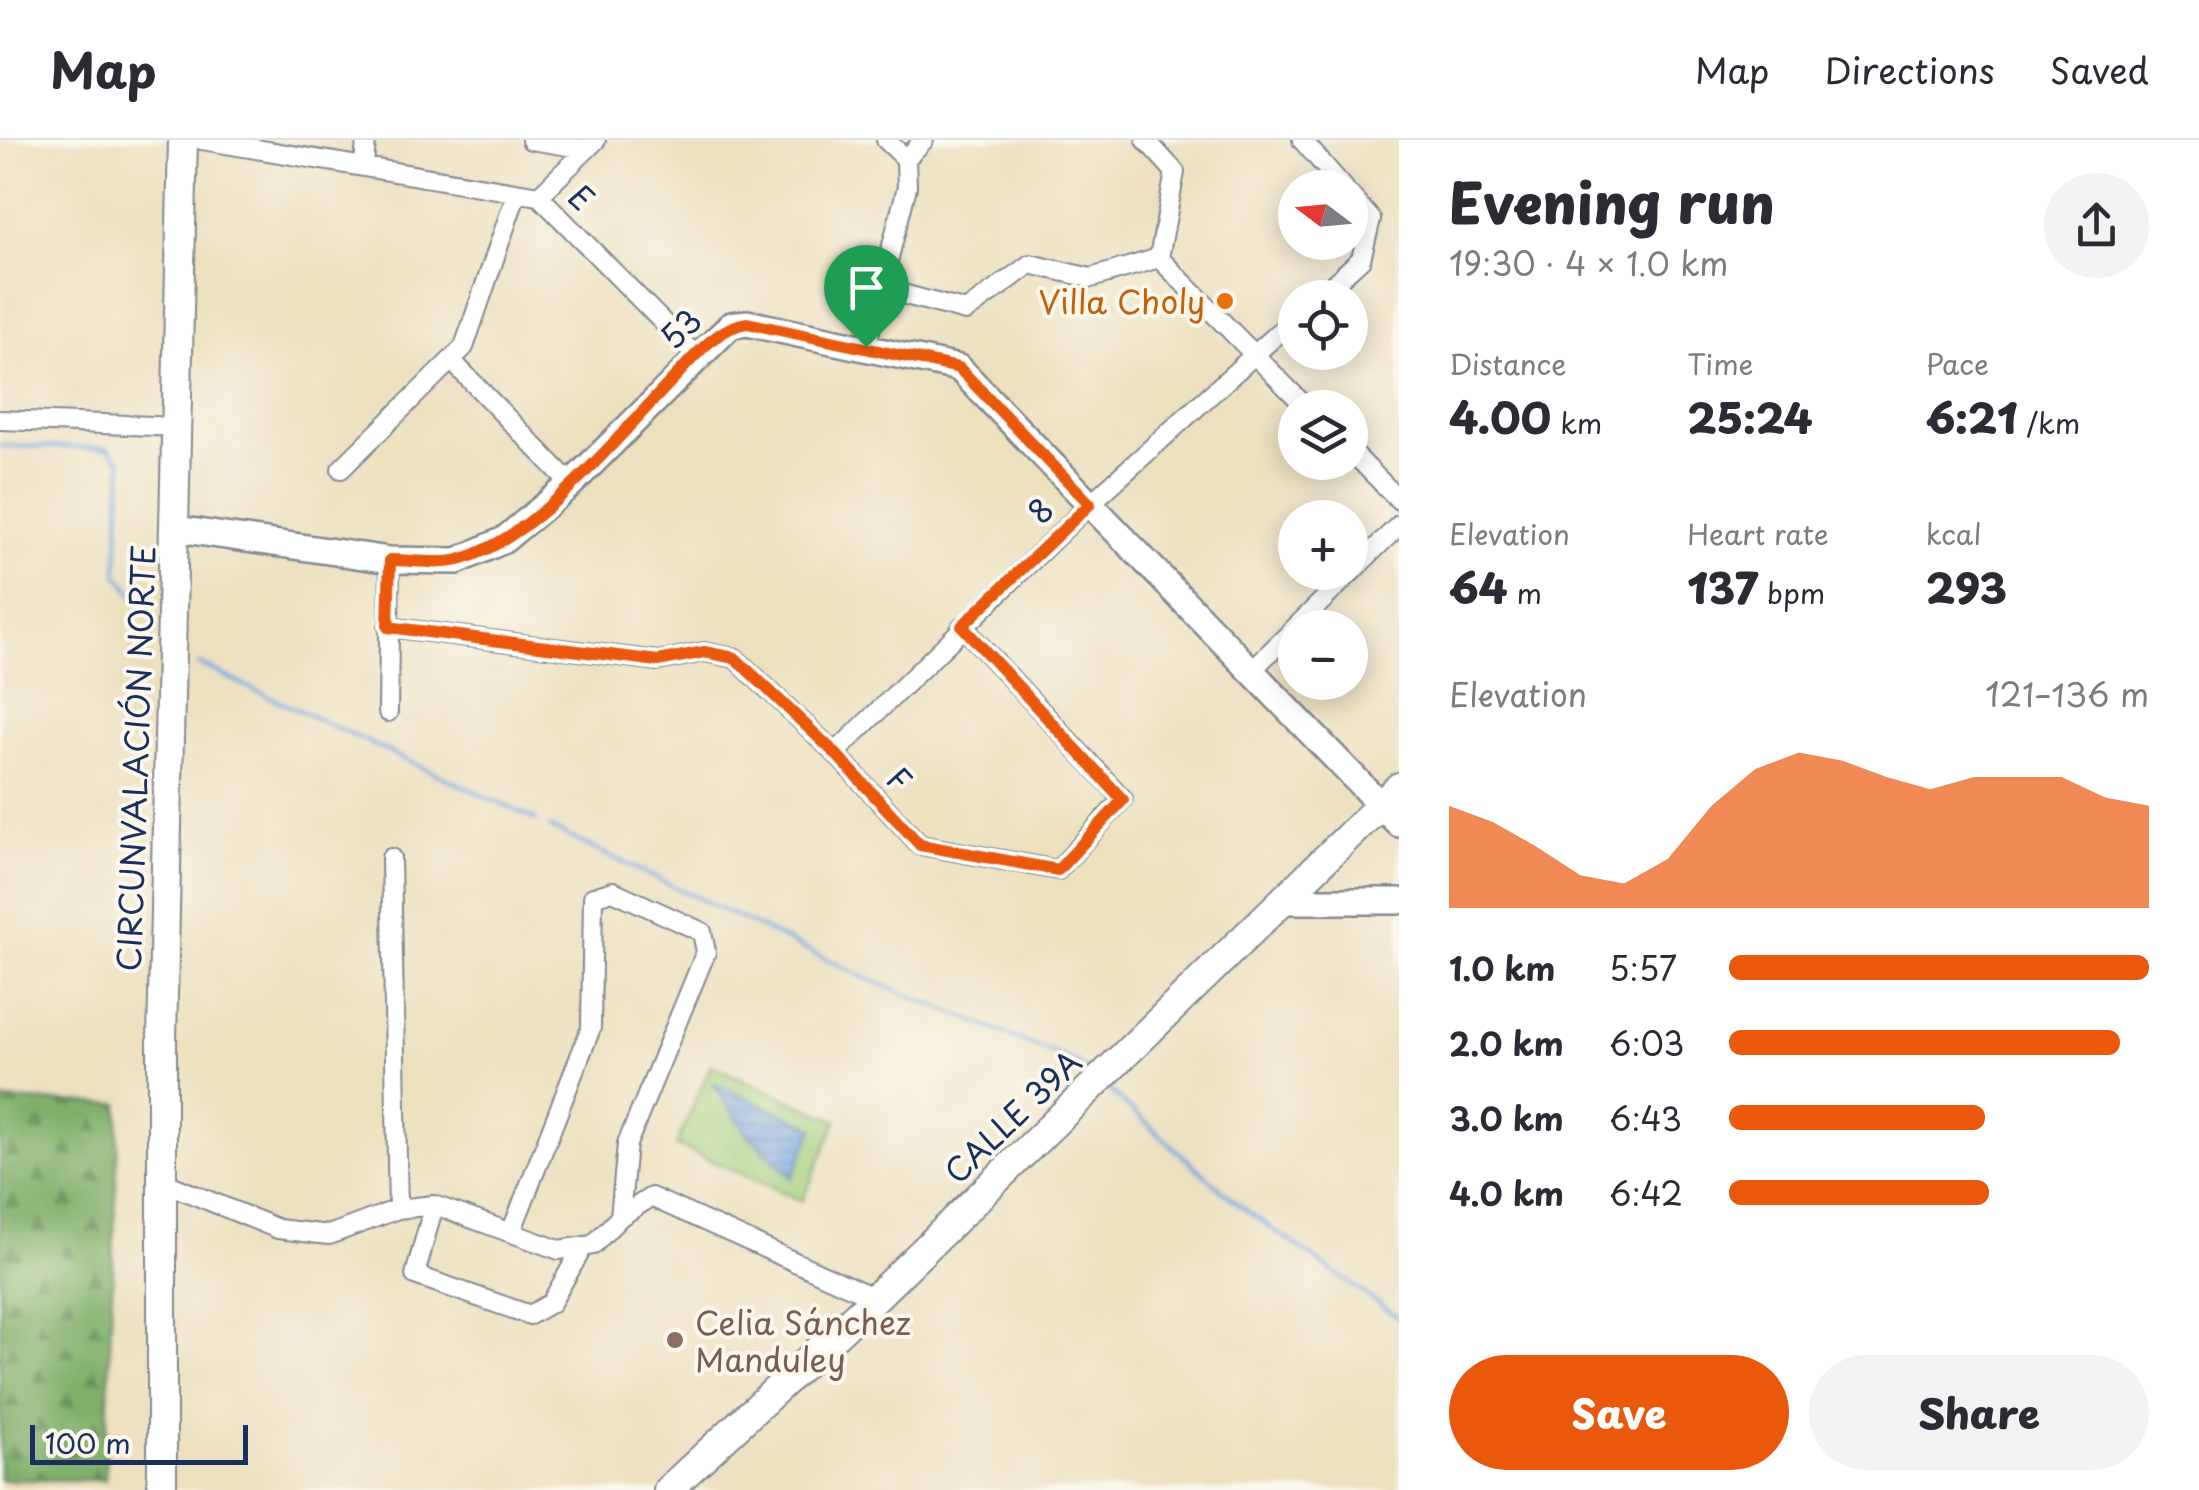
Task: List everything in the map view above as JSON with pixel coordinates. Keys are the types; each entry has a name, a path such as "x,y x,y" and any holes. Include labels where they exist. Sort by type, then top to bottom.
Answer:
{"main road":[{"name":"CIRCUNVALACIÓN NORTE","path":"162,1490 162,1039 177,528 183,140"},
{"name":"CALLE 39A","path":"670,1489 875,1298 1284,901 1393,805"},
{"name":"CIRCUNVALACIÓN NORTE","path":"148,1490 160,1378"},
{"path":"163,1453 178,1490"}],"street":[{"name":"E","path":"202,140 288,146 364,166 538,196 696,356"},
{"path":"364,166 366,140"},
{"path":"530,140 592,144"},
{"path":"866,347 907,187 906,159 886,140"},
{"path":"906,159 924,140"},
{"path":"1146,140 1175,172 1160,258"},
{"path":"1302,140 1328,170"},
{"path":"538,196 592,144"},
{"path":"341,469 464,348 516,195"},
{"path":"880,288 966,311 1030,264 1091,278 1160,258"},
{"path":"1160,258 1290,390"},
{"path":"1338,280 1360,260"},
{"name":"53","path":"177,528 390,560 456,561 504,540 571,484 731,325 747,323 959,368 1393,805"},
{"name":"8","path":"835,753 1090,504 1278,332"},
{"path":"452,360 571,484"},
{"path":"0,420 179,427"},
{"path":"1368,468 1399,500"},
{"path":"1253,668 1399,525"},
{"path":"388,712 390,560"},
{"name":"F","path":"388,627 658,661 704,652 735,658 835,753 920,845 1058,870 1123,800 962,626"},
{"path":"391,858 398,1208"},
{"path":"512,1230 591,1028 593,897 614,892 702,932 706,952 627,1144 620,1217"},
{"path":"1284,901 1399,901"},
{"path":"163,1182 278,1229 328,1234 398,1208 434,1205 560,1250 594,1245 620,1217 651,1197 875,1298"},
{"path":"434,1205 415,1275 530,1315 551,1303 583,1247"}],"green space":[{"path":"711,1065 837,1121 802,1201 676,1145"},
{"path":"0,1100 119,1104 105,1480 0,1480"}],"water":[{"path":"713,1083 814,1128 792,1178 747,1133"}],"waterway":[{"path":"0,446 108,448 122,462 117,574 142,605"},
{"path":"199,664 536,820"},
{"path":"549,827 870,980 1076,1062 1089,1073"},
{"path":"1109,1090 1240,1206 1399,1318"}],"place":[{"name":"Villa Choly","path":"1225,301"},
{"name":"Celia Sánchez Manduley","path":"675,1340"}],"route":[{"path":"747,323 866,347 959,368 1090,504 962,626 1123,800 1058,870 920,845 835,753 735,658 704,652 658,661 388,627 390,560 456,561 504,540 571,484 731,325 747,323"}]}
